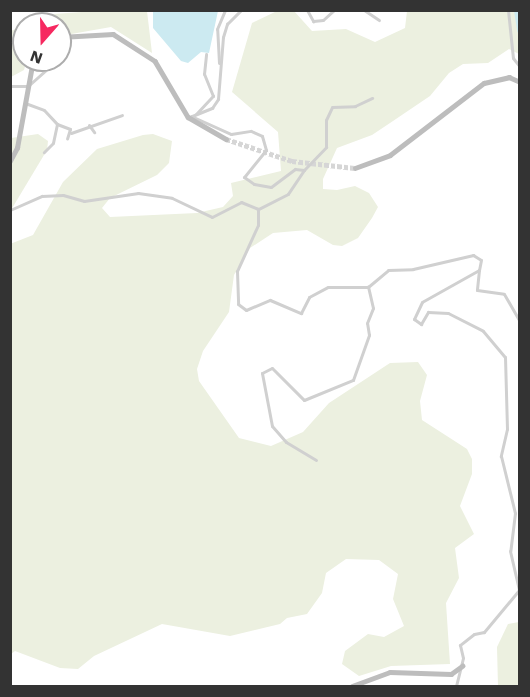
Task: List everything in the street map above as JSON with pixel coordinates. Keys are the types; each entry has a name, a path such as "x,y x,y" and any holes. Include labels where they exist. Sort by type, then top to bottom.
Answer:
{"street":[{"path":"220,66 217,29 225,10"},
{"path":"192,116 212,108 218,99 226,24 242,10"},
{"path":"307,10 313,21 323,20 334,10"},
{"path":"364,10 379,20"},
{"path":"508,10 513,58 519,67"},
{"path":"72,36 113,34 155,62 192,116 225,139"},
{"path":"192,116 213,96 204,74 206,54"},
{"path":"10,161 30,72"},
{"path":"10,86 26,87 43,72"},
{"path":"355,168 390,155 484,83 509,78 519,82"},
{"path":"10,210 42,196 63,195 84,201 138,193 172,198 212,217 241,202 258,209 284,198 304,170 326,147 326,120 332,107 355,106 372,98"},
{"path":"24,103 44,110 57,124 71,133"},
{"path":"67,140 71,133 122,115"},
{"path":"192,116 231,134 251,131 262,136 266,150 244,177 254,184 271,187 295,169 304,170"},
{"path":"44,152 53,143 57,124"},
{"path":"89,125 94,132"},
{"path":"258,209 258,225 237,271 238,299 242,308 253,309 270,300 301,313 309,297 328,287 368,287 394,269 413,269 473,255 481,260 477,290 504,294 519,322"},
{"path":"456,687 462,666 460,645 474,634 484,632 519,590 510,551 514,513 501,456 507,429 505,357 483,331 448,313 428,312 421,324 414,319 426,299 479,270"},
{"path":"316,460 286,441 272,426 262,373 272,368 304,400 323,396 353,380 369,335 367,323 373,308 368,287"},
{"path":"352,687 390,672 451,674 462,666"}],"green space":[{"path":"111,10 147,11 152,53 111,27 72,34 72,13"},
{"path":"277,11 294,11 312,31 346,29 375,42 405,28 407,11 519,11 519,54 509,49 488,63 463,64 449,73 430,96 372,135 337,148 323,179 323,189 337,190 355,186 369,193 378,207 372,218 358,238 342,246 333,245 307,230 273,233 250,248 234,275 229,312 203,351 197,369 199,381 239,438 271,446 303,432 329,403 390,363 418,362 427,375 420,401 422,420 467,449 472,459 472,474 460,506 474,534 455,548 459,578 446,603 450,664 391,666 359,676 342,664 345,651 368,634 384,637 404,626 393,599 398,574 379,560 346,559 326,573 322,593 307,614 287,618 280,624 230,636 162,624 94,656 78,669 60,668 15,651 11,654 10,244 33,235 63,182 97,149 143,135 153,134 172,141 169,163 157,175 110,198 102,208 110,217 197,213 223,207 233,196 231,183 281,171 278,132 232,92 252,23"},
{"path":"11,31 12,72 20,72 11,77"},
{"path":"38,134 48,141 47,150 11,210 11,138"},
{"path":"519,622 519,686 498,686 497,647 508,624"}],"water":[{"path":"153,11 218,11 209,53 201,52 188,63 181,61 153,28"}],"waterway":[{"path":"517,10 520,30"}],"tunnel":[{"path":"226,139 292,161 355,168"}]}
